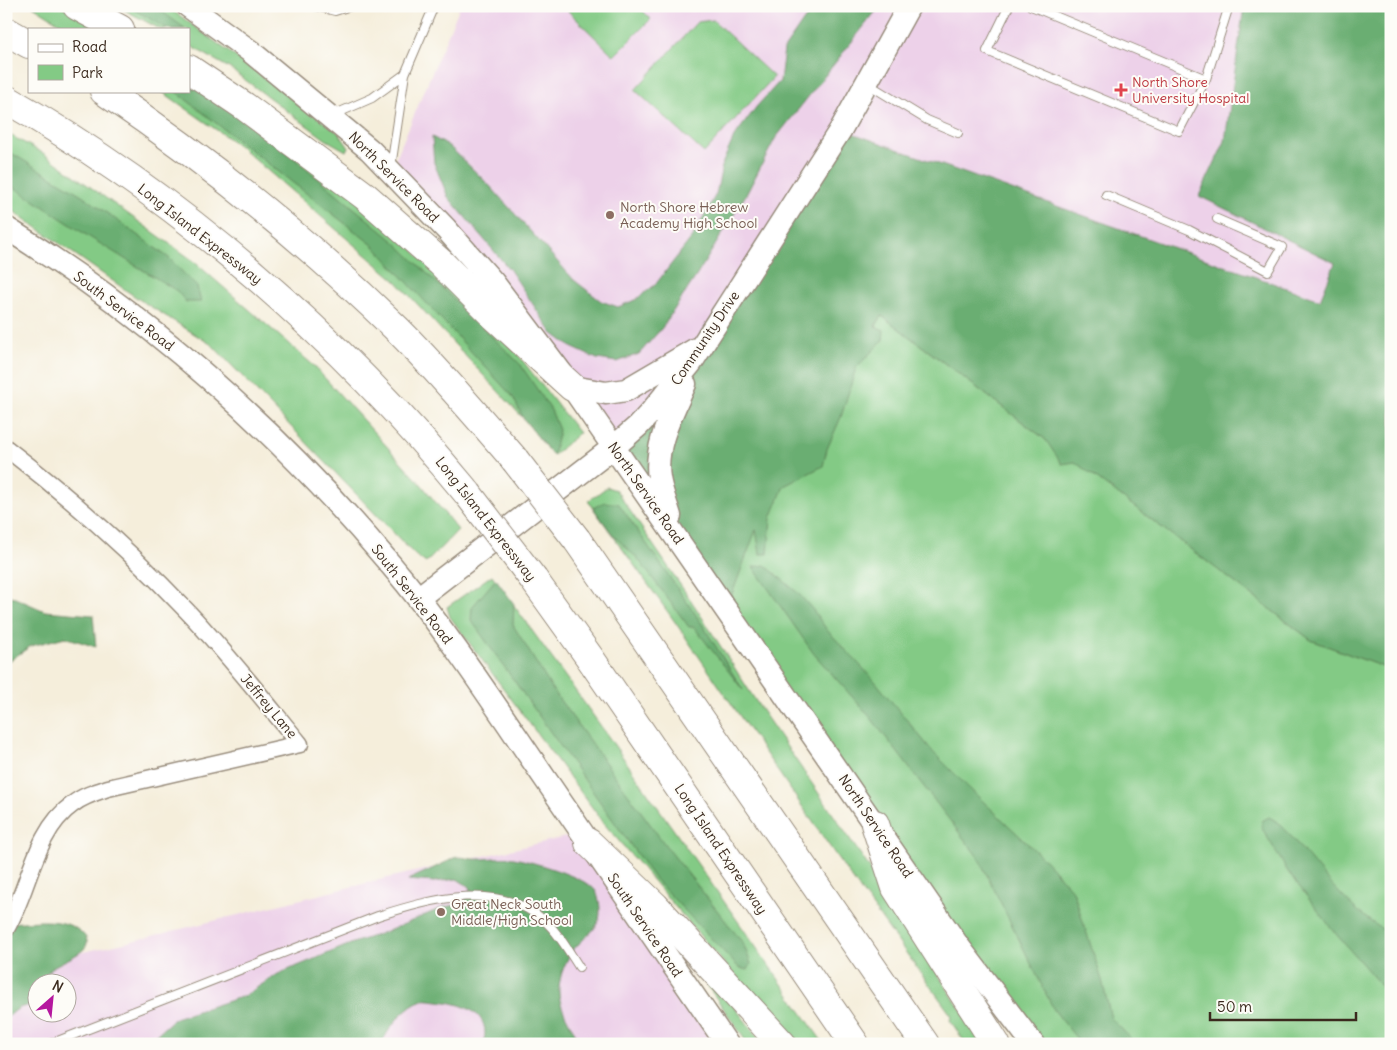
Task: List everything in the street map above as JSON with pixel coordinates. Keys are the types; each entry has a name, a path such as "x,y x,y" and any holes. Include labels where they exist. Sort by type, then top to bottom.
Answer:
{"highway":[{"path":"77,6 118,28"},
{"path":"6,31 28,43"},
{"path":"190,70 251,111 364,196 441,263 492,314 572,387"},
{"path":"105,92 242,191 347,282 399,331 448,382 514,460 577,540 925,1044"},
{"name":"Long Island Expressway","path":"6,99 85,148 142,187 254,275 358,373 408,424 468,494 534,580 596,666 855,1044"},
{"path":"875,824 896,888 996,1044"},
{"path":"589,843 655,906 782,1044"}],"main road":[{"name":"North Service Road","path":"188,6 250,51 370,150 391,170 493,282 572,387 959,947 1033,1044"},
{"name":"Community Drive","path":"418,598 614,447 638,426 666,396 703,345 806,186 868,84 910,6"},
{"name":"South Service Road","path":"6,228 92,285 150,329 236,403 279,443 335,501 418,598 482,687 727,1044"},
{"path":"572,387 606,393 626,390 703,345"},
{"path":"680,542 661,488 658,457 664,432 703,345"}],"street":[{"name":"Jeffrey Lane","path":"6,448 74,503 148,571 208,634 300,744 108,788 95,792 73,804 55,821 44,839 16,912 6,929"}],"lane":[{"path":"315,6 335,11 351,6"},
{"path":"391,170 405,74 434,6"},
{"path":"1009,6 987,51 1179,131 1206,79 1229,6"},
{"path":"1031,6 1206,79"},
{"path":"330,116 372,98 405,74"},
{"path":"868,84 927,120 958,133"},
{"path":"1106,195 1189,230 1268,272 1282,247 1216,219"},
{"path":"50,1044 378,916 416,904 456,897 478,896 497,899 512,902 532,912 555,931 579,967"}],"shaded area":[{"name":"North Shore Hebrew Academy High School","path":"460,6 1291,6 1199,196 1336,263 1320,300 841,129 691,363 614,447 391,170"},
{"name":"Great Neck South Middle/High School","path":"579,834 724,1044 6,1044 6,968 116,945 383,879"}],"green space":[{"path":"33,6 60,6 102,28 67,28"},
{"path":"117,6 164,6 179,15 339,133 349,148 346,151 325,139 229,68 190,46 190,28 158,28"},
{"path":"127,6 154,6 185,28 166,28"},
{"path":"563,6 638,6 651,19 614,56"},
{"path":"816,6 880,6 775,139 747,193 662,328 639,354 617,362 597,359 571,347 552,333 510,270 448,197 434,163 432,137 449,146 490,186 574,280 601,301 618,307 635,300 655,285 693,236 716,194 723,162 734,137 757,106 780,81 784,49"},
{"path":"1244,6 1391,6 1391,670 1311,640 1075,462 1062,464 1045,439 882,316 875,326 884,330 883,340 856,368 841,417 827,449 823,466 784,486 771,518 768,554 760,554 756,530 726,610 614,447 638,426 841,129 1320,300 1335,263 1199,196 1225,141"},
{"path":"713,20 774,77 704,153 635,90 697,22"},
{"path":"190,83 278,145 396,243 520,364 551,410 559,430 553,456 523,418 513,397 374,246 176,92 190,92"},
{"path":"162,92 190,92 349,190 501,333 579,433 553,456 523,418 396,281 238,145"},
{"path":"6,133 43,153 191,259 313,365 421,484 458,530 426,563 415,555 212,345 137,298 6,206"},
{"path":"6,150 82,195 169,258 197,287 201,302 186,302 177,291 91,238 6,182"},
{"path":"882,316 1311,640 1391,670 1391,1044 1033,1044 726,610 764,506"},
{"path":"607,487 616,490 696,608 761,709 865,861 983,1044 966,1044 950,1020 952,1016 848,873 675,622 588,501"},
{"path":"605,502 619,504 700,621 743,690 694,627 689,627 638,559 613,535 593,508"},
{"path":"765,565 799,594 827,630 874,680 933,752 1045,860 1073,891 1102,980 1111,1018 1136,1044 1081,1044 1054,1010 978,857 871,718 814,654 753,567"},
{"path":"492,575 603,729 824,1044 798,1044 721,960 606,826 450,617 447,607"},
{"path":"496,579 514,604 513,625 554,692 666,846 743,943 751,964 748,970 739,968 654,878 471,620 472,607"},
{"path":"6,594 45,611 93,615 96,647 65,637 31,646 6,663"},
{"path":"1269,817 1284,828 1333,886 1355,908 1378,927 1391,934 1391,997 1336,934 1288,872 1262,828 1262,821"},
{"path":"457,857 472,859 514,858 569,875 595,890 600,905 599,920 595,928 574,949 568,958 562,972 559,988 563,1010 581,1044 483,1044 484,1024 473,1012 457,1004 423,1000 404,1012 393,1024 381,1044 125,1044 148,1042 175,1018 244,996 278,974 444,907 463,904 471,888 457,879 434,882 408,880"},
{"path":"41,921 67,924 81,932 86,938 87,944 84,949 48,972 28,972 28,1006 19,1008 6,1018 6,923"},
{"path":"714,980 763,1044 748,1044 707,985"}],"place":[{"name":"North Shore University Hospital","path":"1121,90"},
{"name":"North Shore Hebrew Academy High School","path":"610,215"},
{"name":"Great Neck South Middle/High School","path":"441,912"}]}
